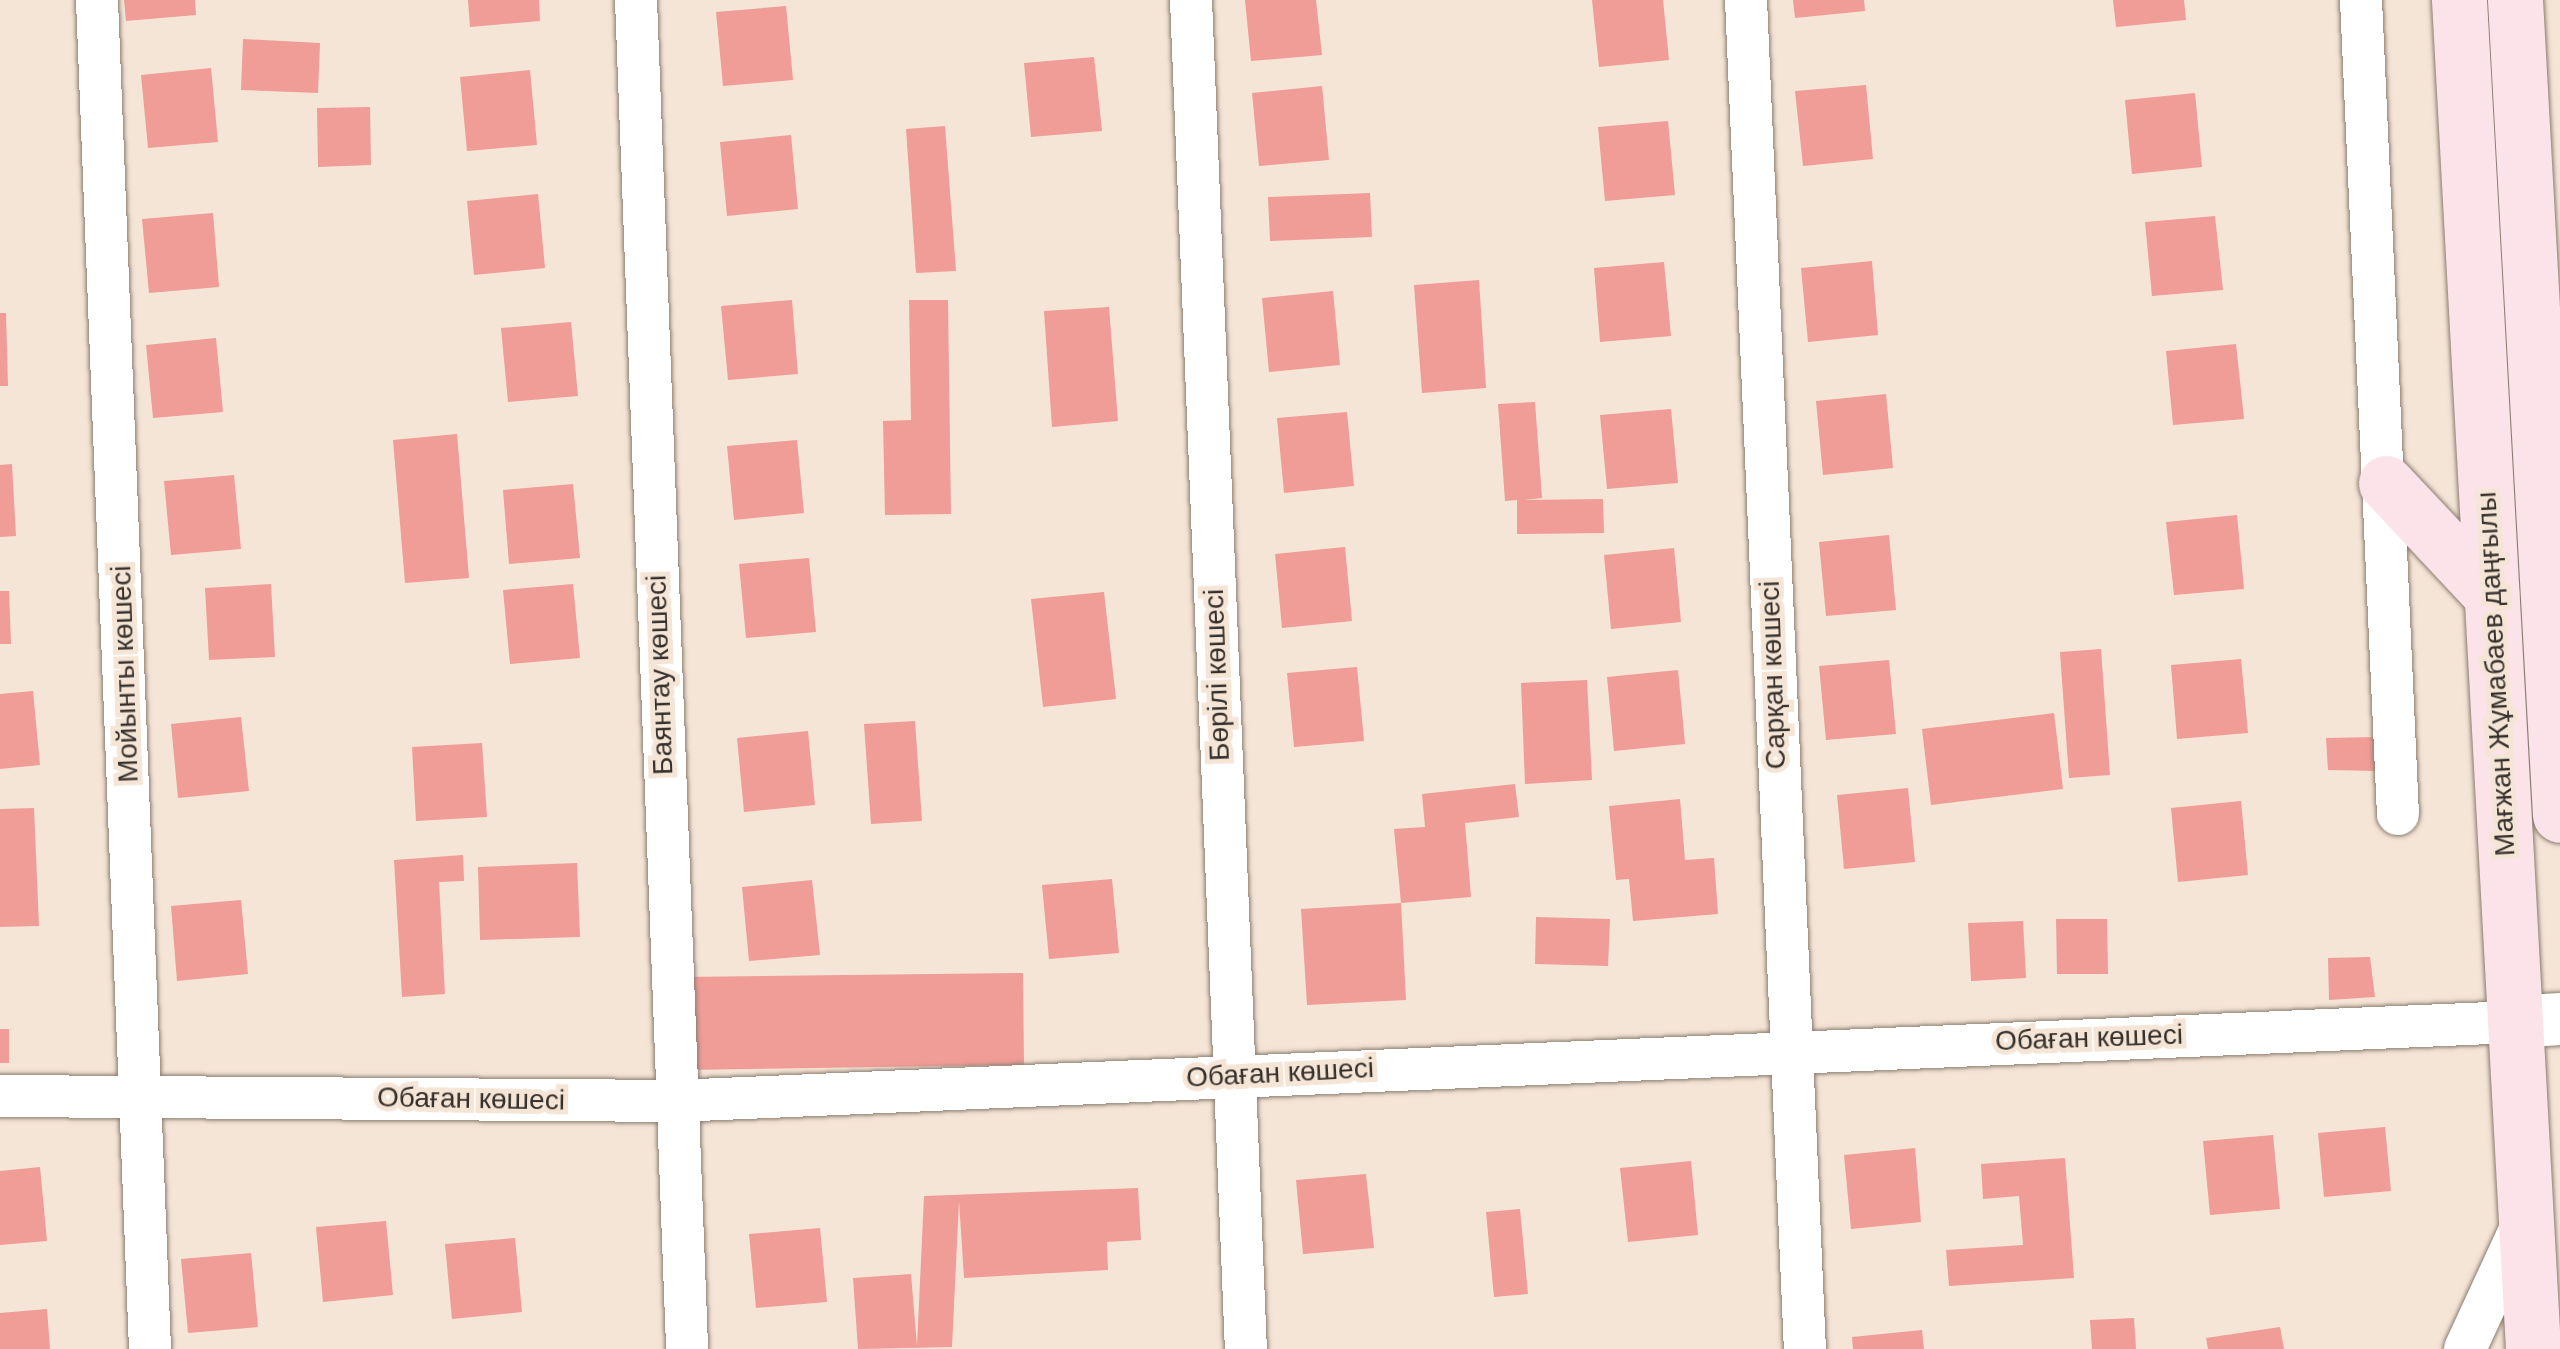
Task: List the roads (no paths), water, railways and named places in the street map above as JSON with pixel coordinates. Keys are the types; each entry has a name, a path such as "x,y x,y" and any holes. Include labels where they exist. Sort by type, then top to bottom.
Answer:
{"main road":[{"name":"Мағжан Жұмабаев даңғылы","path":"2459,0 2492,596 2538,1020 2526,1218 2533,1349"},
{"name":"Мағжан Жұмабаев даңғылы","path":"2515,0 2560,815"},
{"path":"2386,483 2492,596"}],"street":[{"name":"Мойынты көшесі","path":"98,0 150,1349"},
{"name":"Баянтау көшесі","path":"636,0 687,1349"},
{"name":"Бөрілі көшесі","path":"1190,0 1246,1349"},
{"name":"Сарқан көшесі","path":"1746,0 1788,1049 1805,1349"},
{"path":"2361,0 2386,483 2398,814"},
{"name":"Обаған көшесі","path":"0,1096 142,1094 675,1102 1788,1049 2538,1020"},
{"path":"2465,1349 2526,1218"}]}
